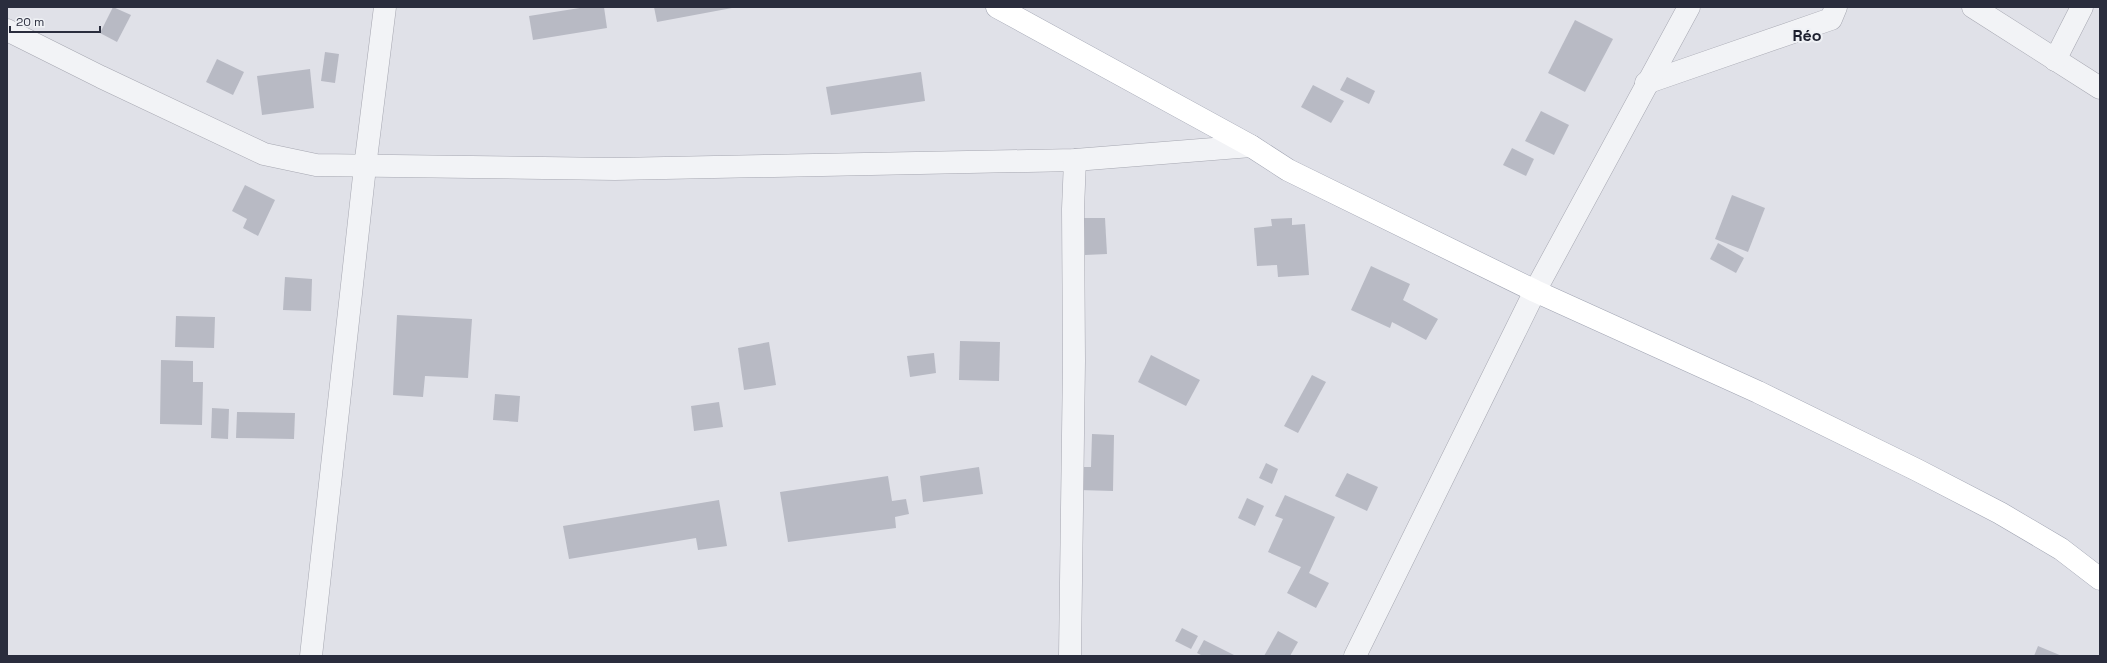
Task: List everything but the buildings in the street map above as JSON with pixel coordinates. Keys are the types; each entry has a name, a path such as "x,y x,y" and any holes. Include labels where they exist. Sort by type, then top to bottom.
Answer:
{"main road":[{"path":"997,7 1251,146 1288,170 1535,291 1758,392 1917,470 2000,513 2054,545 2100,579"}],"street":[{"path":"311,656 385,7"},
{"path":"1355,656 1535,291 1646,83 1689,7"},
{"path":"1646,83 1831,19 1836,7"},
{"path":"1973,7 2100,88"},
{"path":"2055,60 2082,7"},
{"path":"7,30 101,77 264,154 316,165 366,167 615,169 1076,160 1251,146"},
{"path":"1070,656 1074,361 1073,209 1076,160"}],"district":[{"name":"Réo","path":"1807,35"}]}
